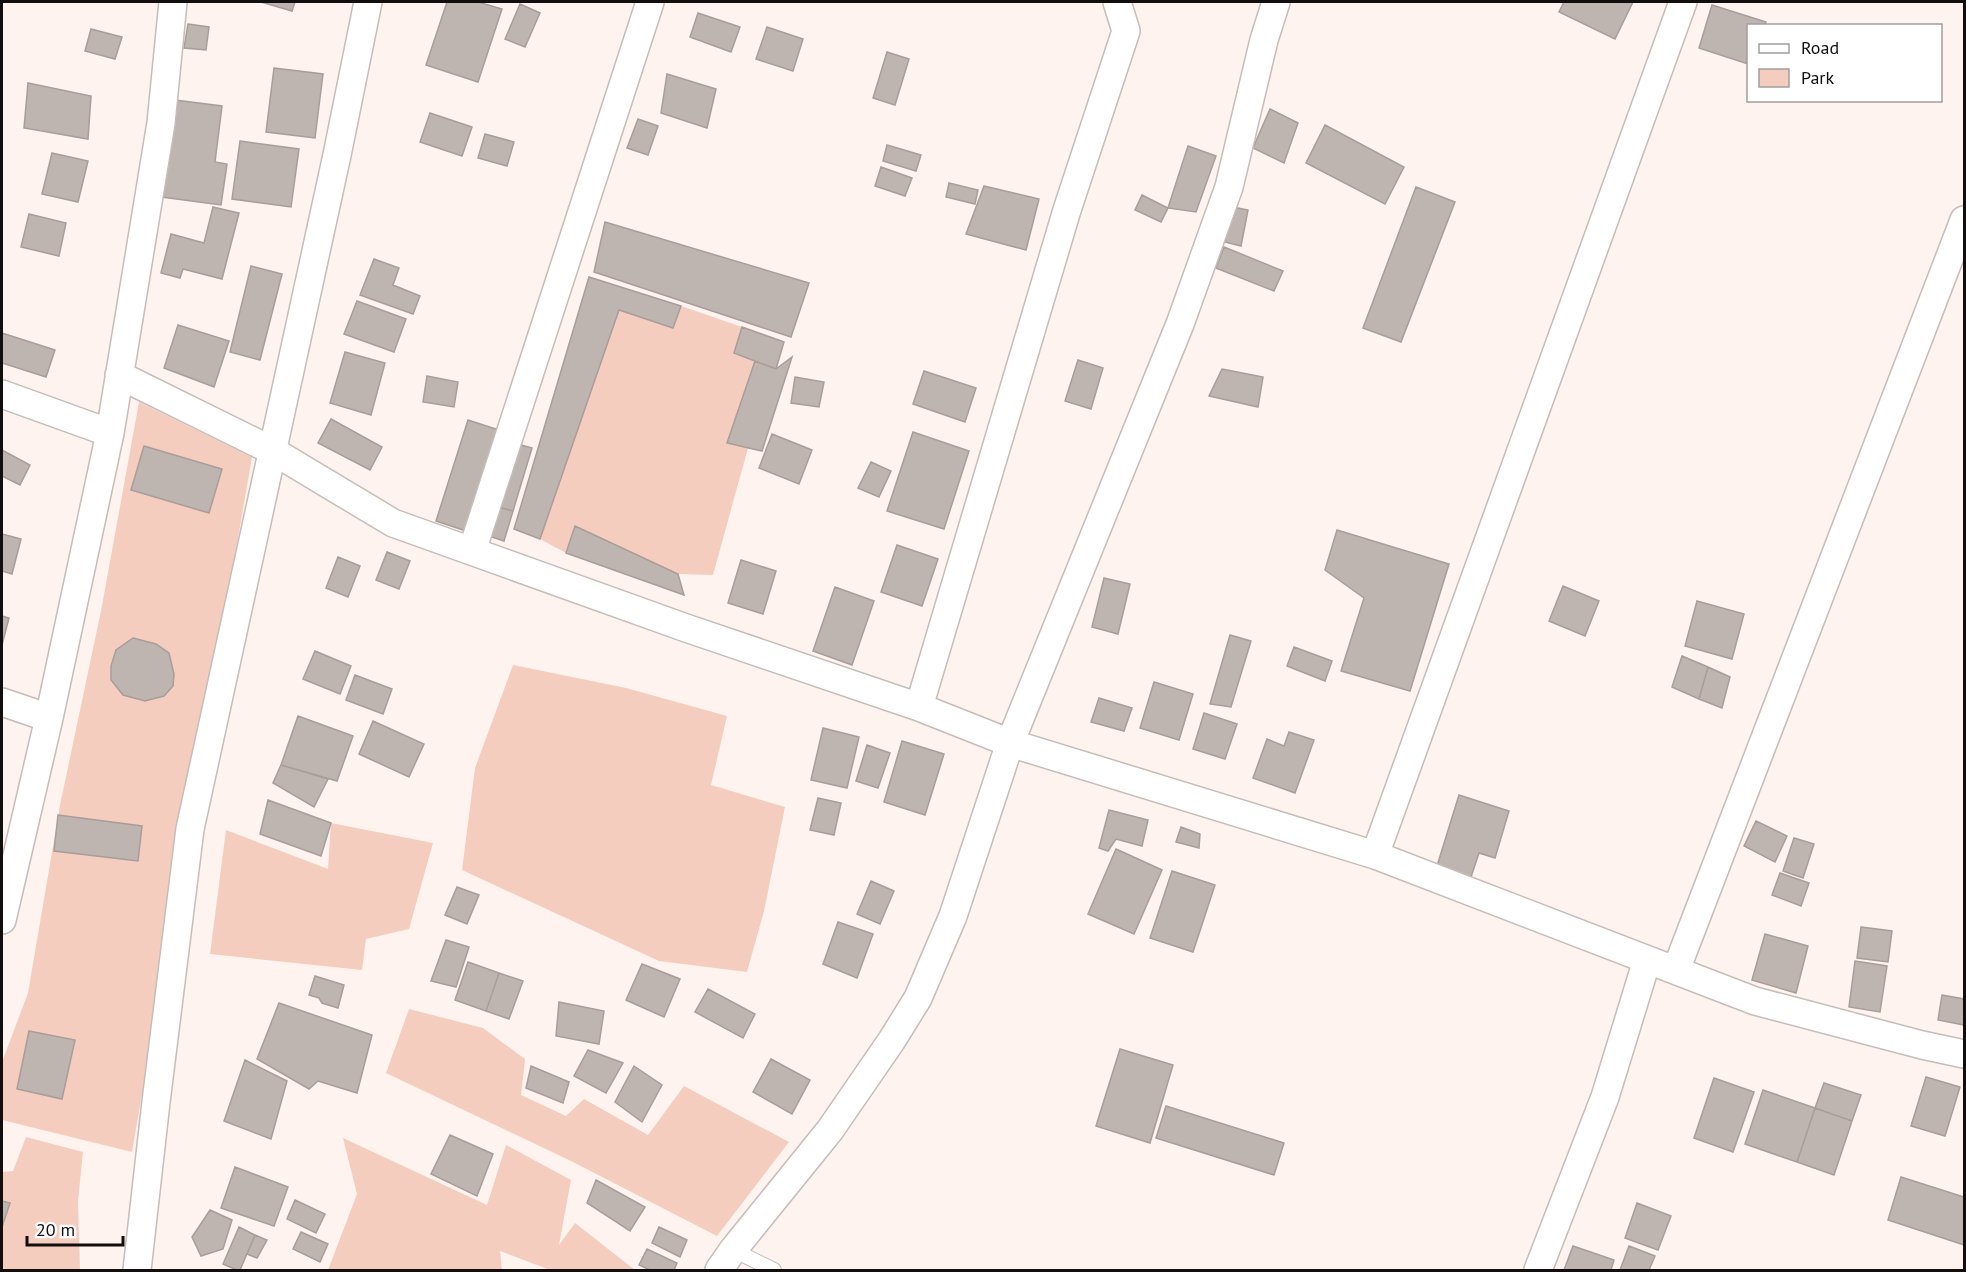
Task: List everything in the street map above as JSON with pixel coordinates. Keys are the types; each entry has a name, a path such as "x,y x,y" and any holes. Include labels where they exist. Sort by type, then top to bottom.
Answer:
{"street":[{"path":"2,920 49,718 110,433 161,123 173,2"},
{"path":"137,1270 190,829 368,2"},
{"path":"472,551 650,2"},
{"path":"919,707 1064,221 1126,31 1117,2"},
{"path":"726,1260 830,1130 918,998 953,916 1010,743 1180,324 1229,187 1264,40 1276,2"},
{"path":"1375,855 1683,2"},
{"path":"1676,970 1965,220"},
{"path":"119,375 273,451 393,523 686,628 919,707 1010,743 1375,855 1755,1001 1965,1054"},
{"path":"2,394 110,433"},
{"path":"2,702 49,718"},
{"path":"1538,1270 1605,1097 1647,960"}],"lane":[{"path":"726,1260 774,1270"}],"green space":[{"path":"681,306 742,327 735,353 755,361 727,443 748,448 713,575 678,574 575,526 566,553 540,539 619,310 673,328"},
{"path":"139,402 252,457 132,1152 2,1120 2,1062 28,993 60,805 101,611"},
{"path":"513,665 626,688 727,716 711,785 785,807 764,911 747,972 659,961 462,870 475,768"},
{"path":"331,823 433,843 409,929 366,939 362,970 210,954 226,830 328,869"},
{"path":"409,1009 483,1028 525,1059 521,1095 566,1116 584,1099 648,1135 684,1086 789,1142 717,1236 571,1161 386,1073"},
{"path":"26,1137 83,1152 78,1201 80,1270 2,1270 2,1227 10,1204 2,1201 2,1177 3,1172 13,1171"},
{"path":"343,1138 487,1205 506,1145 571,1180 559,1245 575,1223 635,1270 550,1270 500,1251 502,1270 328,1270 357,1194"}],"building":[{"path":"261,2 295,2 292,11"},
{"path":"447,2 478,2 502,9 478,82 426,65"},
{"path":"1564,2 1633,2 1615,39 1559,12"},
{"path":"520,4 540,13 525,47 505,39"},
{"path":"1712,5 1766,22 1766,24 1747,24 1747,64 1699,48"},
{"path":"698,13 740,27 731,52 690,37"},
{"path":"188,24 209,27 206,50 184,48"},
{"path":"767,27 803,39 793,71 756,59"},
{"path":"91,29 122,37 115,59 85,51"},
{"path":"887,52 909,59 895,105 873,98"},
{"path":"274,68 323,74 315,138 266,132"},
{"path":"667,74 716,89 707,128 661,113"},
{"path":"28,83 91,96 88,139 24,128"},
{"path":"175,100 222,106 215,162 227,164 221,205 162,197"},
{"path":"1270,109 1298,123 1284,163 1253,148"},
{"path":"430,113 472,127 462,156 420,142"},
{"path":"638,119 658,126 648,155 627,148"},
{"path":"1325,125 1404,167 1385,204 1306,163"},
{"path":"485,134 514,142 507,166 478,158"},
{"path":"240,141 299,149 291,207 232,199"},
{"path":"887,145 921,155 916,171 883,161"},
{"path":"1188,146 1216,156 1196,212 1168,208"},
{"path":"52,153 88,161 78,202 42,194"},
{"path":"881,167 912,178 905,196 875,186"},
{"path":"949,183 978,190 975,204 946,197"},
{"path":"984,186 1039,199 1026,250 966,234"},
{"path":"1416,187 1455,202 1401,342 1363,328"},
{"path":"1142,195 1168,208 1161,222 1135,210"},
{"path":"213,207 239,213 222,279 183,269 180,278 161,273 171,234 204,243"},
{"path":"1233,207 1248,210 1241,246 1225,242"},
{"path":"29,214 66,223 59,256 21,247"},
{"path":"605,222 809,283 791,337 594,272"},
{"path":"1224,247 1283,271 1274,291 1216,268"},
{"path":"374,259 399,268 393,285 420,296 413,314 360,295"},
{"path":"251,266 282,274 260,360 230,352"},
{"path":"589,277 681,306 673,328 619,310 540,539 514,529"},
{"path":"357,301 406,319 394,352 344,334"},
{"path":"178,325 229,341 214,387 164,368"},
{"path":"742,327 784,342 776,369 734,353"},
{"path":"2,333 55,350 46,377 2,363"},
{"path":"345,352 385,363 371,415 330,403"},
{"path":"792,357 762,451 727,443 755,361 776,369"},
{"path":"1078,360 1103,368 1091,409 1065,401"},
{"path":"1222,369 1263,377 1258,407 1209,396"},
{"path":"924,371 976,388 965,422 913,404"},
{"path":"427,376 458,382 454,407 423,402"},
{"path":"795,377 824,382 819,407 791,403"},
{"path":"331,419 382,447 370,470 318,443"},
{"path":"468,420 505,432 472,533 436,521"},
{"path":"913,432 969,451 944,529 887,511"},
{"path":"772,434 812,450 799,484 759,468"},
{"path":"514,443 532,448 513,511 495,506"},
{"path":"144,446 222,469 209,513 131,490"},
{"path":"2,450 30,465 20,485 2,476"},
{"path":"871,462 891,471 879,497 858,488"},
{"path":"495,506 513,511 504,541 486,535"},
{"path":"575,526 678,574 684,595 566,553"},
{"path":"1337,530 1449,564 1410,691 1341,671 1364,598 1325,570"},
{"path":"2,534 21,539 12,574 2,571"},
{"path":"897,545 938,559 922,606 881,592"},
{"path":"387,552 410,561 399,589 376,580"},
{"path":"338,557 360,566 348,597 326,588"},
{"path":"741,560 776,571 763,614 728,603"},
{"path":"1104,578 1130,584 1118,634 1092,627"},
{"path":"1563,586 1599,601 1585,636 1549,621"},
{"path":"835,587 874,601 852,665 813,651"},
{"path":"1697,601 1744,614 1732,659 1685,646"},
{"path":"2,616 9,618 2,645"},
{"path":"1230,635 1251,641 1231,707 1210,704"},
{"path":"133,638 156,644 169,653 174,674 173,686 164,696 145,701 123,695 111,680 111,666 116,650"},
{"path":"1294,647 1332,661 1325,681 1287,666"},
{"path":"315,651 351,666 340,694 303,679"},
{"path":"1682,656 1708,667 1699,699 1672,687"},
{"path":"1708,667 1730,677 1722,708 1699,699"},
{"path":"355,675 392,689 383,714 346,700"},
{"path":"1154,682 1193,694 1179,740 1140,728"},
{"path":"1099,698 1132,708 1124,731 1091,722"},
{"path":"1204,713 1237,724 1225,759 1193,749"},
{"path":"298,716 353,736 337,781 281,765"},
{"path":"373,721 424,744 409,777 359,754"},
{"path":"823,728 859,737 847,788 811,780"},
{"path":"1289,732 1314,740 1295,793 1253,778 1267,739 1284,746"},
{"path":"902,741 944,754 925,815 884,802"},
{"path":"867,745 890,753 878,788 856,781"},
{"path":"281,765 328,779 314,807 273,783"},
{"path":"1459,795 1509,811 1495,858 1479,853 1471,877 1437,866"},
{"path":"818,798 841,803 834,835 810,830"},
{"path":"268,800 331,823 321,856 260,834"},
{"path":"1109,810 1148,820 1142,846 1116,839 1108,851 1099,848"},
{"path":"58,815 142,826 138,861 54,851"},
{"path":"1756,821 1787,836 1775,862 1744,846"},
{"path":"1181,827 1200,834 1199,848 1176,842"},
{"path":"1794,838 1814,844 1803,878 1783,871"},
{"path":"1116,849 1162,870 1134,934 1088,914"},
{"path":"1172,871 1215,885 1193,952 1150,938"},
{"path":"1780,873 1809,883 1801,906 1772,895"},
{"path":"871,881 894,891 880,924 857,914"},
{"path":"457,887 479,895 467,924 445,915"},
{"path":"838,922 873,934 857,978 823,964"},
{"path":"1861,927 1892,931 1888,962 1857,958"},
{"path":"1765,934 1808,946 1796,993 1752,980"},
{"path":"446,940 469,947 456,987 431,981"},
{"path":"1855,961 1887,966 1880,1012 1849,1007"},
{"path":"468,962 499,973 486,1011 455,1000"},
{"path":"642,964 680,979 664,1017 626,1000"},
{"path":"499,973 523,981 509,1019 486,1011"},
{"path":"315,976 344,985 338,1008 322,1003 319,998 309,995"},
{"path":"708,989 755,1014 743,1038 695,1012"},
{"path":"1942,995 1964,999 1964,1025 1938,1020"},
{"path":"559,1002 604,1011 599,1044 556,1036"},
{"path":"279,1003 372,1035 357,1093 318,1081 309,1089 257,1059"},
{"path":"29,1031 75,1040 62,1099 17,1089"},
{"path":"1120,1049 1173,1065 1150,1143 1096,1126"},
{"path":"588,1050 623,1063 606,1093 574,1076"},
{"path":"771,1059 810,1080 792,1114 753,1092"},
{"path":"245,1060 287,1081 271,1139 224,1121"},
{"path":"531,1066 569,1082 563,1103 526,1088"},
{"path":"634,1066 662,1085 642,1122 615,1102"},
{"path":"1926,1077 1960,1087 1945,1136 1911,1126"},
{"path":"1714,1078 1754,1092 1733,1152 1694,1138"},
{"path":"1824,1083 1861,1095 1852,1121 1815,1108"},
{"path":"1763,1090 1815,1108 1797,1162 1745,1144"},
{"path":"1166,1106 1284,1143 1274,1175 1156,1138"},
{"path":"1815,1108 1852,1121 1834,1175 1797,1162"},
{"path":"450,1135 493,1154 477,1196 431,1174"},
{"path":"235,1167 288,1187 274,1226 221,1208"},
{"path":"1901,1177 1964,1197 1964,1245 1888,1220"},
{"path":"596,1180 645,1207 630,1231 587,1203"},
{"path":"295,1200 325,1214 316,1233 287,1219"},
{"path":"2,1201 10,1203 2,1227"},
{"path":"1637,1203 1671,1216 1658,1250 1625,1238"},
{"path":"210,1210 232,1220 223,1249 201,1256 192,1237"},
{"path":"239,1227 255,1235 240,1270 237,1270 223,1264"},
{"path":"659,1227 687,1240 680,1257 652,1243"},
{"path":"301,1232 328,1244 320,1262 293,1249"},
{"path":"255,1235 267,1240 257,1258 247,1254"},
{"path":"1573,1246 1614,1260 1611,1270 1564,1270"},
{"path":"1629,1246 1655,1256 1649,1270 1620,1270"},
{"path":"647,1249 677,1263 674,1270 650,1270 639,1265"}]}
